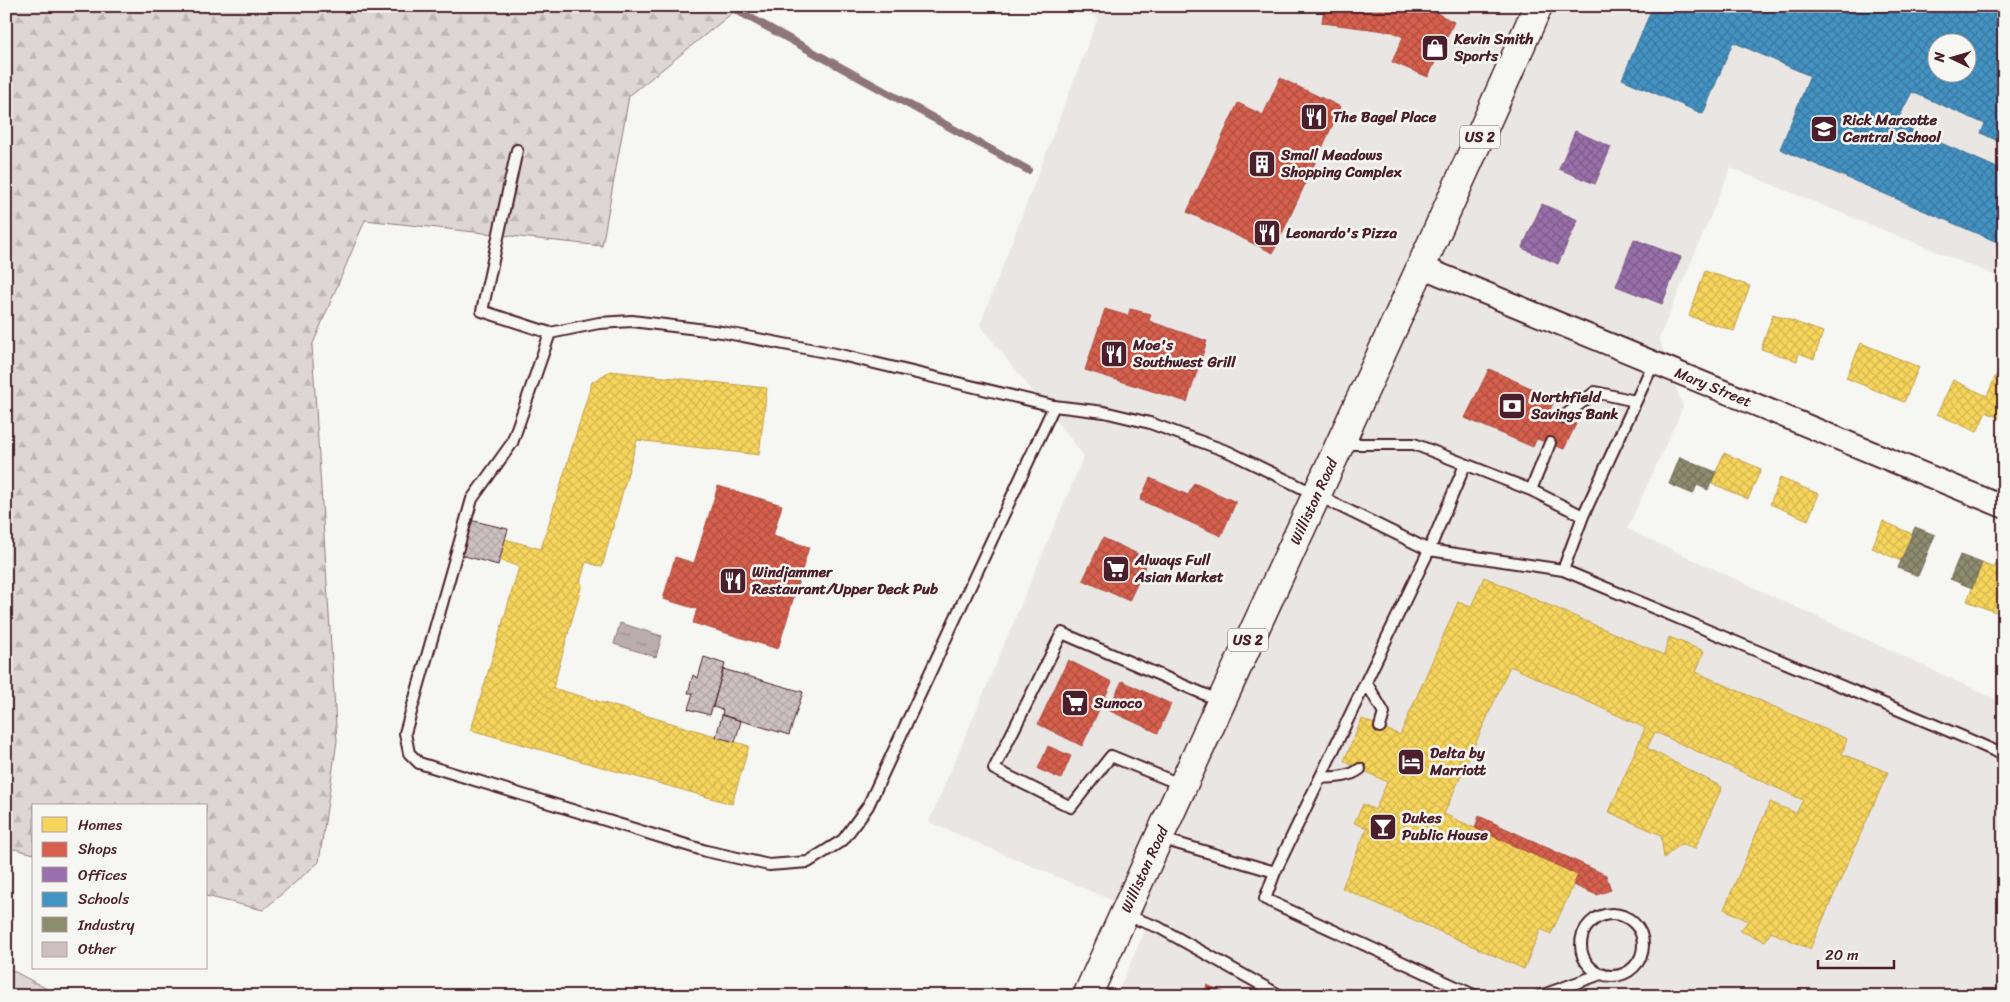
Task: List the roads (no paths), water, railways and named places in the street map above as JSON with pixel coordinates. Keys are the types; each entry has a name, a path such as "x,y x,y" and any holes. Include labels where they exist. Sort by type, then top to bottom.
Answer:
{"main road":[{"name":"Williston Road","path":"1087,996 1220,701 1422,267 1538,6"}],"street":[{"name":"Mary Street","path":"1422,267 2004,507"}],"lane":[{"path":"517,150 482,311 550,333 599,323 632,321 722,332 841,355 1054,406 1104,412 1150,423 1229,452 1429,550 1563,570 2004,755"},
{"path":"550,333 512,443 472,499 405,733 409,753 418,763 706,851 769,866 808,862 843,840 868,806 1054,406"},
{"path":"1563,570 1583,516 1654,362"},
{"path":"1562,418 1595,392 1635,400"},
{"path":"1340,443 1414,444 1532,490 1583,516"},
{"path":"1532,490 1550,444"},
{"path":"1465,465 1429,550 1275,872 1265,899 1476,996"},
{"path":"1183,785 1111,756 1071,807 994,769 1062,633 1220,701"},
{"path":"1366,682 1384,713 1380,727"},
{"path":"1320,778 1340,777 1353,774 1360,769"},
{"path":"1158,838 1275,872"},
{"path":"1540,996 1601,974 1621,975 1630,971 1642,955 1644,944 1642,934 1630,918 1610,913 1599,916 1584,930 1581,950 1585,961 1591,969 1601,974"},
{"path":"1124,914 1158,927 1281,996"}],"water":[{"path":"620,623 662,636 656,657 614,644"}],"waterway":[{"path":"729,6 1028,170"}],"place":[{"name":"Kevin Smith Sports","path":"1435,48"},
{"name":"The Bagel Place","path":"1314,117"},
{"name":"Rick Marcotte Central School","path":"1824,129"},
{"name":"Small Meadows Shopping Complex","path":"1262,164"},
{"name":"Leonardo's Pizza","path":"1267,233"},
{"name":"Moe's Southwest Grill","path":"1114,354"},
{"name":"Northfield Savings Bank","path":"1512,406"},
{"name":"Always Full Asian Market","path":"1116,569"},
{"name":"Windjammer Restaurant/Upper Deck Pub","path":"733,581"},
{"name":"Sunoco","path":"1075,703"},
{"name":"Delta by Marriott","path":"1411,762"},
{"name":"Dukes Public House","path":"1383,827"}]}
